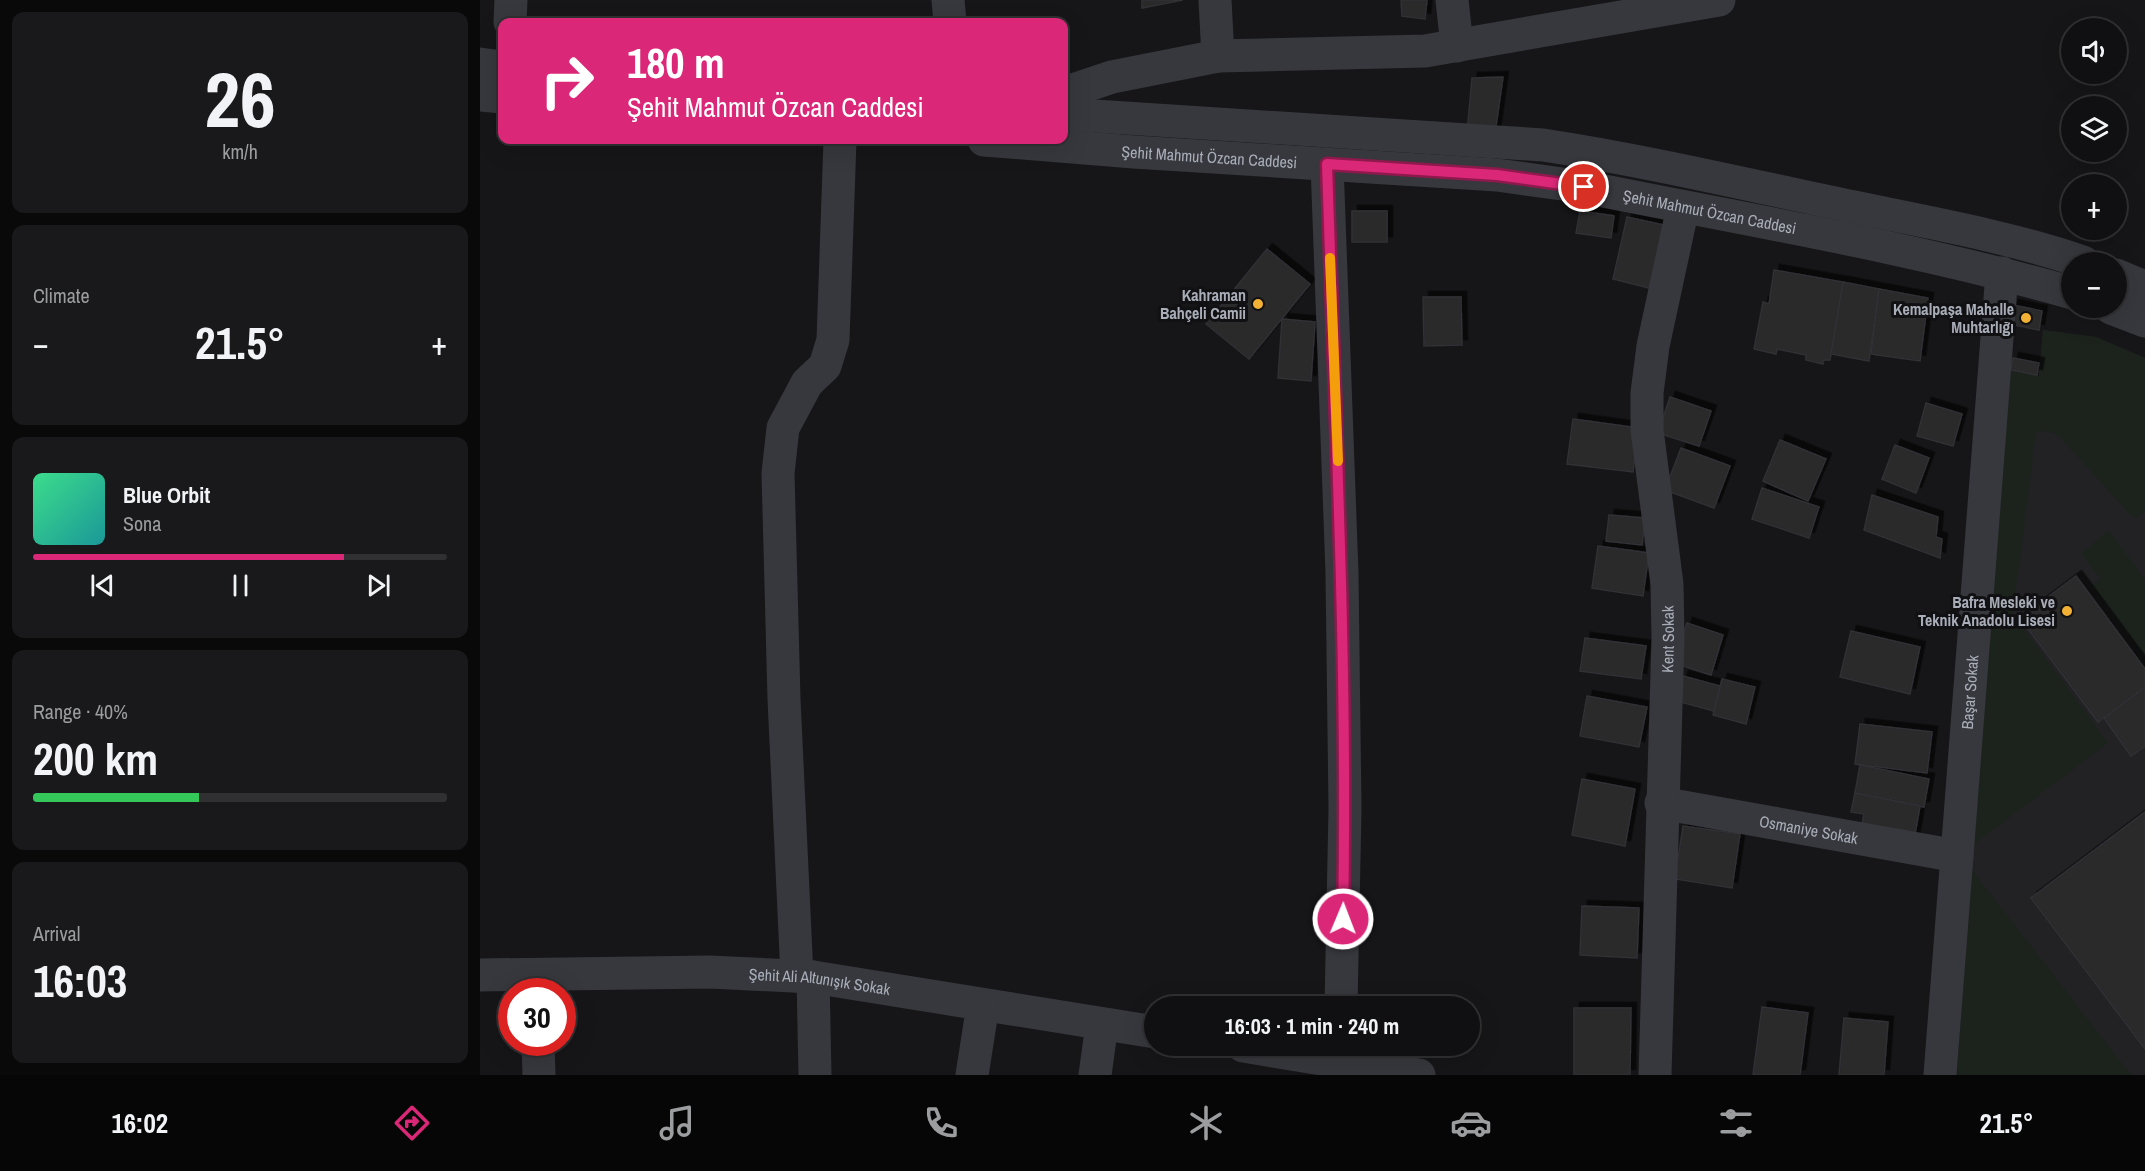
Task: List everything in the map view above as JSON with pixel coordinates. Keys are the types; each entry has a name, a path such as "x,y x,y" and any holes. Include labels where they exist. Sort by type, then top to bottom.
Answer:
{"street":[{"path":"510,18 511,0"},
{"path":"948,0 950,18"},
{"path":"1215,0 1218,56"},
{"path":"1452,0 1457,46"},
{"path":"1068,92 1112,77 1218,56 1425,51 1710,1"},
{"path":"480,64 498,66"},
{"path":"480,95 498,97"},
{"name":"Şehit Mahmut Özcan Caddesi","path":"1068,114 1543,145 1681,170 2007,240 2061,256"},
{"path":"815,1075 805,977 784,687 778,473 783,428 807,383 825,366 834,340 840,144"},
{"name":"Şehit Mahmut Özcan Caddesi","path":"1041,144 1544,180 1935,257 2061,290"},
{"path":"1327,164 1342,573 1345,809 1341,996"},
{"name":"Kent Sokak","path":"1655,1075 1661,915 1661,804 1668,639 1667,584 1647,430 1647,393 1653,346 1683,207"},
{"name":"Başar Sokak","path":"1940,1075 2002,273"},
{"path":"2127,280 2145,287"},
{"path":"2127,314 2145,321"},
{"name":"Osmaniye Sokak","path":"1661,804 1957,856"},
{"name":"Şehit Ali Altunışık Sokak","path":"576,980 710,972 805,977 1144,1030"},
{"name":"Şehit Ali Altunışık Sokak","path":"480,975 501,978"},
{"path":"972,1075 983,1005"},
{"path":"1095,1075 1102,1024"},
{"path":"538,1056 539,1075"},
{"path":"1312,1056 1419,1075"}],"shaded area":[{"name":"Bafra Mesleki ve Teknik Anadolu Lisesi","path":"2043,330 2096,337 2145,358 2145,1075 1957,1075 2006,370 2039,376"},
{"path":"2043,330 2096,337 2145,358 2145,511 2134,519 2057,434 2046,431 2036,432 2013,614 2108,743 1973,845 2006,370 2039,376"},
{"path":"2109,530 2145,580 2145,665 2134,650 2138,646 2092,585 2100,579 2081,554"},
{"path":"1972,870 2131,1075 1957,1075"}],"building":[{"path":"1142,0 1183,0 1142,8"},
{"path":"1401,0 1427,0 1425,19 1402,16"},
{"path":"1503,77 1495,133 1467,133 1472,78"},
{"path":"1352,211 1387,211 1387,242 1352,242"},
{"path":"1580,211 1614,216 1611,238 1576,233"},
{"path":"1627,217 1664,225 1649,288 1613,279"},
{"name":"Kahraman Bahçeli Camii","path":"1267,249 1310,284 1249,359 1206,324"},
{"path":"1774,270 1843,282 1830,360 1823,360 1823,364 1806,360 1806,355 1777,349 1776,354 1754,349 1763,302 1769,304"},
{"path":"1843,282 1879,289 1869,361 1831,354"},
{"path":"1879,289 1928,298 1920,361 1871,354"},
{"path":"1423,297 1461,297 1462,345 1424,346"},
{"name":"Kemalpaşa Mahalle Muhtarlığı","path":"2013,305 2042,311 2039,330 2009,324"},
{"path":"1282,319 1315,322 1311,381 1278,378"},
{"path":"2013,358 2039,363 2037,375 2011,370"},
{"path":"1670,397 1711,411 1699,446 1658,433"},
{"path":"1926,403 1962,414 1953,446 1917,436"},
{"path":"1573,419 1638,428 1633,472 1567,464"},
{"path":"1780,440 1826,459 1808,501 1763,481"},
{"path":"1895,445 1929,458 1916,493 1882,479"},
{"path":"1681,448 1730,466 1714,508 1665,490"},
{"path":"1762,488 1819,507 1809,538 1752,519"},
{"path":"1872,495 1938,517 1936,537 1942,539 1940,558 1864,530"},
{"path":"1609,515 1645,518 1642,545 1606,541"},
{"path":"1598,546 1649,553 1643,596 1592,588"},
{"path":"2076,576 2145,669 2145,687 2098,722 2020,618"},
{"path":"1687,623 1723,635 1711,675 1674,663"},
{"path":"1851,631 1920,647 1910,694 1840,677"},
{"path":"1585,638 1646,646 1641,679 1580,671"},
{"path":"1683,676 1720,686 1714,711 1677,701"},
{"path":"1722,679 1755,687 1746,724 1713,715"},
{"path":"2145,687 2145,746 2131,756 2104,718"},
{"path":"1587,696 1647,707 1639,747 1580,736"},
{"path":"1860,724 1932,732 1927,773 1855,764"},
{"path":"1860,765 1929,779 1924,807 1855,793"},
{"path":"1582,779 1635,789 1625,846 1572,835"},
{"path":"1855,793 1920,806 1914,840 1861,830 1864,814 1851,812"},
{"path":"2145,812 2145,1049 2031,898"},
{"path":"1683,826 1740,834 1732,888 1675,879"},
{"path":"1582,906 1639,908 1637,958 1580,955"},
{"path":"1762,1007 1808,1013 1800,1075 1753,1075"},
{"path":"1574,1008 1631,1008 1630,1075 1574,1075"},
{"path":"1844,1018 1888,1022 1884,1075 1839,1075"}],"slow traffic":[{"path":"1330,258 1338,461"}],"place":[{"name":"Kahraman Bahçeli Camii","path":"1258,304"},
{"name":"Kemalpaşa Mahalle Muhtarlığı","path":"2026,318"},
{"name":"Bafra Mesleki ve Teknik Anadolu Lisesi","path":"2067,611"}],"route":[{"path":"1343,919 1345,809 1342,573 1327,164 1497,175 1584,187"}]}
